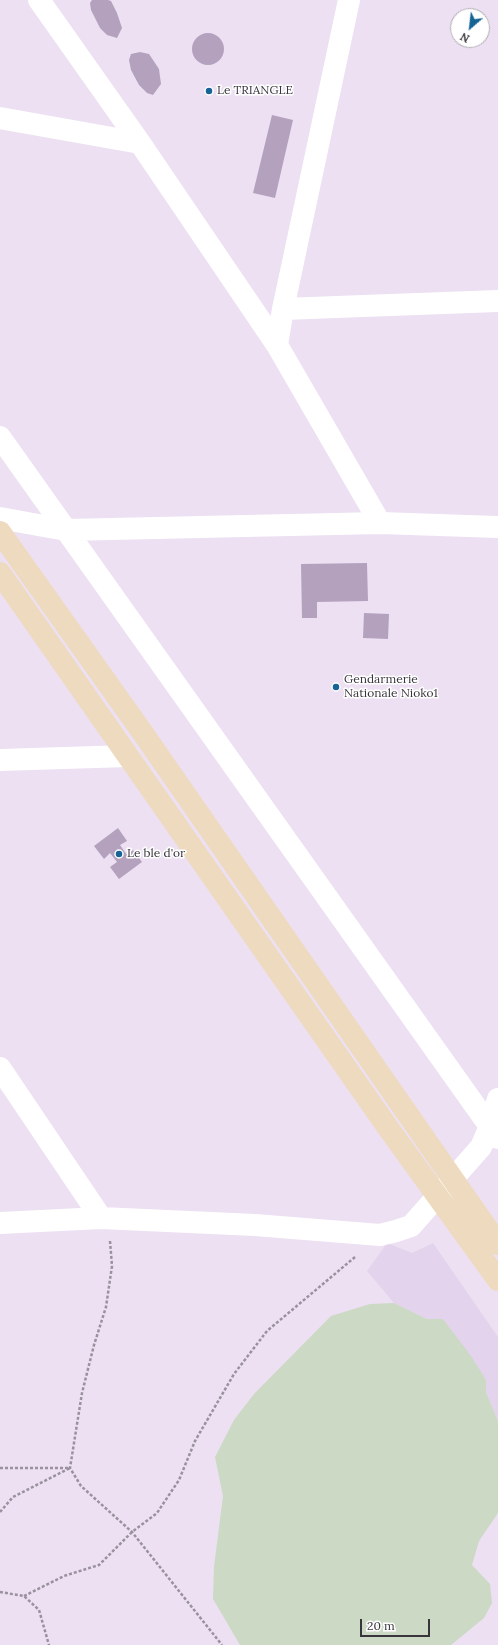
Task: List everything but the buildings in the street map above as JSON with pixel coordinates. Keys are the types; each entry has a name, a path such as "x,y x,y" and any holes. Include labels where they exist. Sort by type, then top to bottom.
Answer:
{"street":[{"path":"39,0 140,143 277,345 380,523"},
{"path":"277,345 283,309 349,0"},
{"path":"0,118 140,143"},
{"path":"283,309 498,301"},
{"path":"0,437 494,1132"},
{"path":"0,518 66,530 380,523 498,527"},
{"path":"0,532 140,729 498,1244"},
{"path":"0,573 382,1118 498,1280"},
{"path":"0,760 128,756"},
{"path":"0,1068 101,1218"},
{"path":"0,1223 101,1218 255,1225 380,1235 411,1226 481,1147 494,1132 498,1099"}],"path":[{"path":"101,1218 110,1242 112,1266 106,1307 82,1393 70,1468 81,1486 132,1532 222,1645"},
{"path":"24,1596 64,1576 99,1565 132,1532 157,1513 179,1480 195,1441 234,1374 268,1331 380,1235"},
{"path":"0,1468 70,1468"},
{"path":"0,1512 12,1497 70,1468"},
{"path":"0,1592 24,1596 39,1610 49,1645"}],"shaded area":[{"path":"387,1243 412,1253 433,1243 498,1337 498,1421 486,1392 486,1380 443,1319 427,1319 394,1303 367,1271"}],"green space":[{"path":"394,1303 427,1319 443,1319 471,1356 486,1380 486,1392 498,1421 498,1513 479,1541 472,1565 490,1584 492,1603 484,1618 451,1645 240,1645 213,1599 214,1567 223,1496 215,1457 234,1420 254,1394 331,1316 370,1304"}],"place":[{"name":"Le TRIANGLE","path":"209,91"},
{"name":"Gendarmerie Nationale Nioko1","path":"336,687"},
{"name":"Le ble d'or","path":"119,854"}]}
